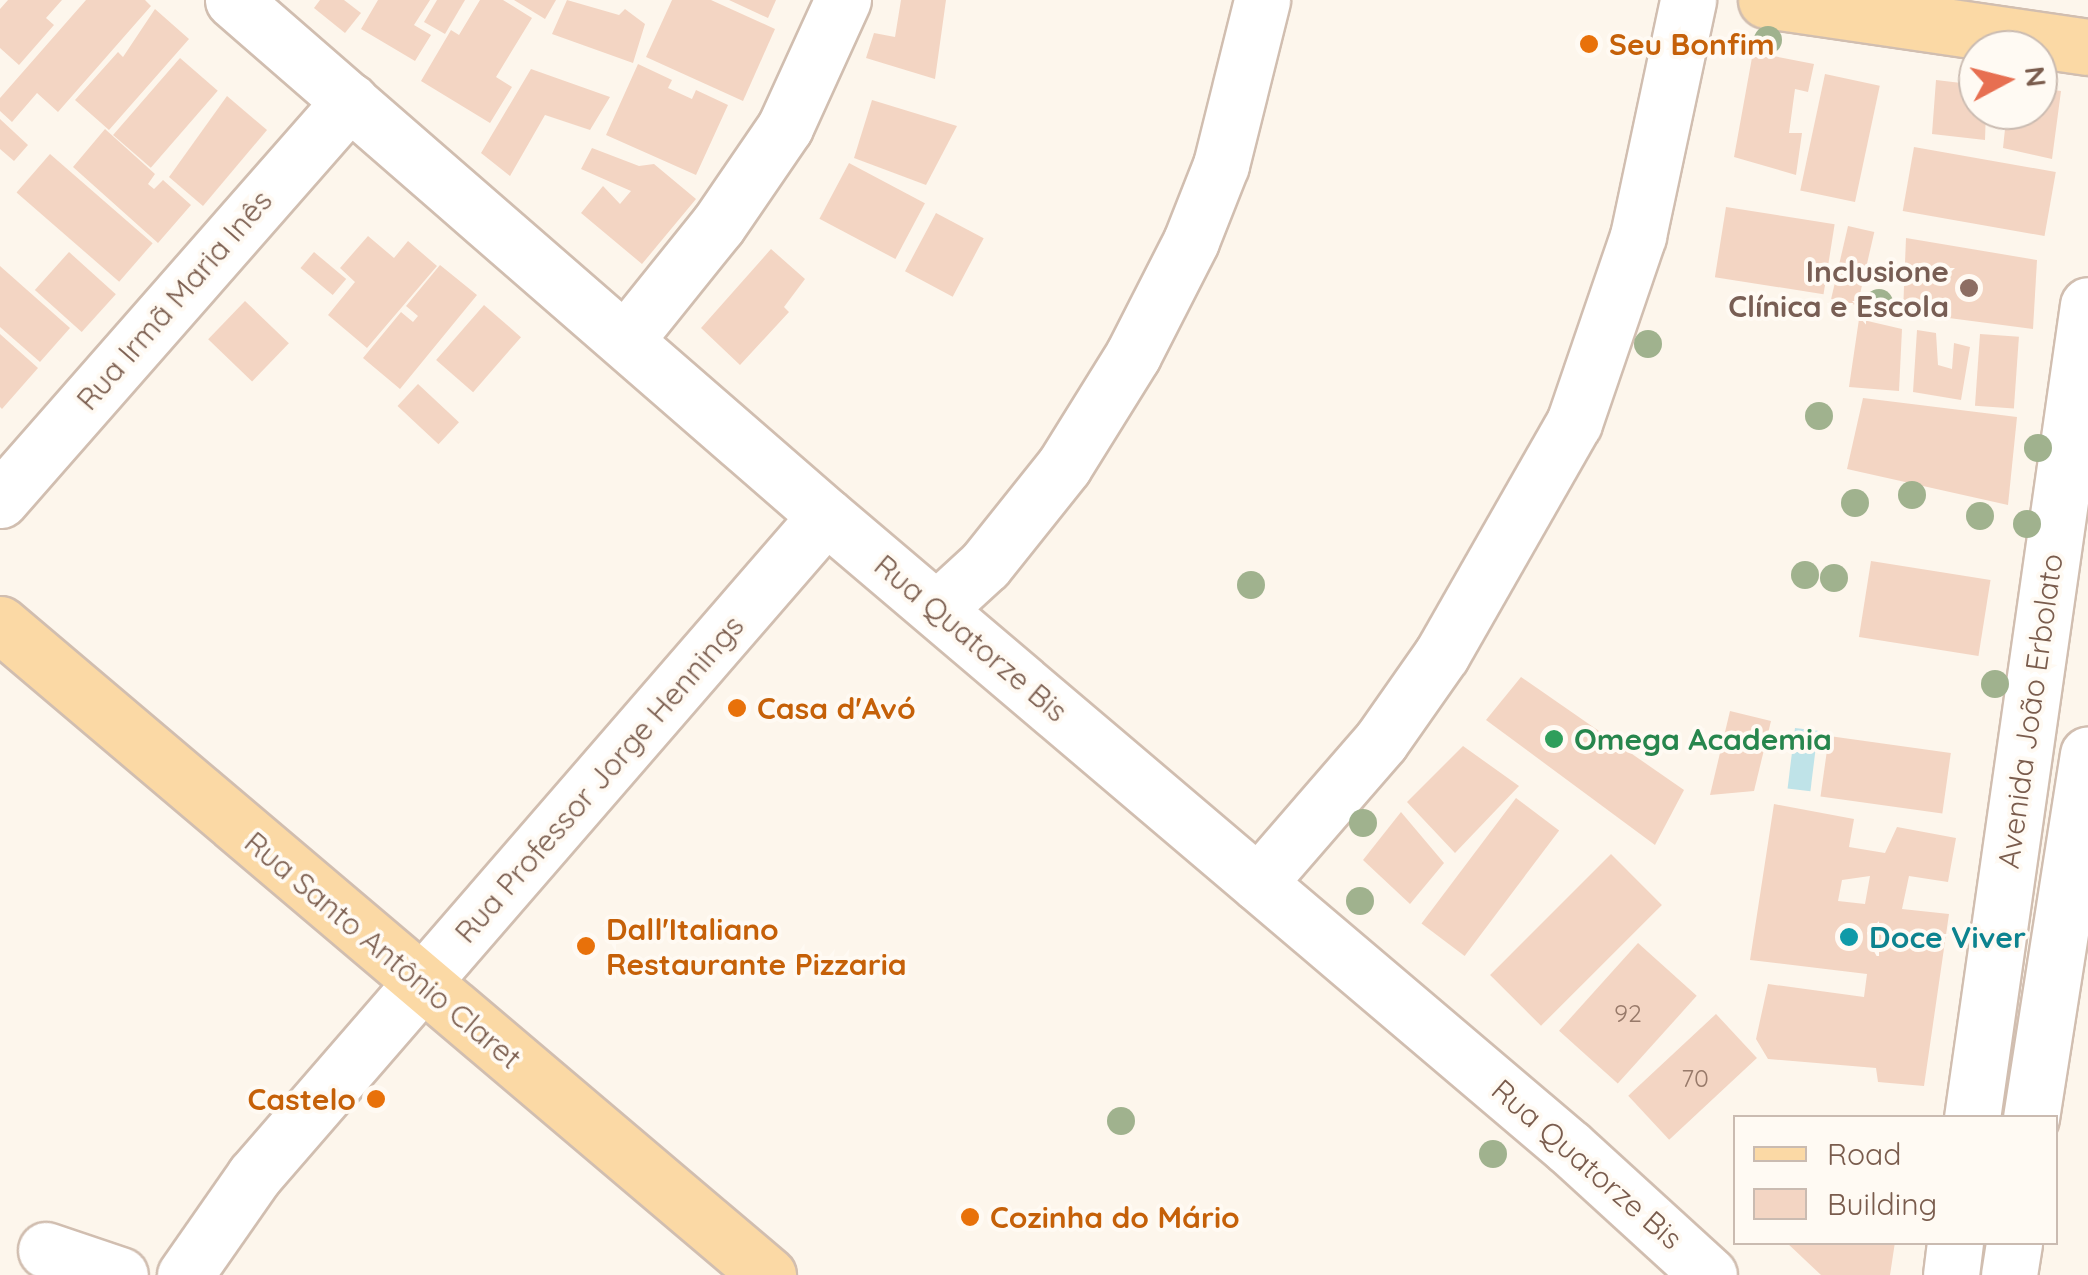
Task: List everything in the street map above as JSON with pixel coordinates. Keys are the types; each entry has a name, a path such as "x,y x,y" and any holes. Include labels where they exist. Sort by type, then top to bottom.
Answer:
{"main road":[{"path":"1766,0 2088,46"},
{"name":"Rua Santo Antônio Claret","path":"0,624 768,1275"}],"street":[{"name":"Rua Quatorze Bis","path":"233,0 627,338 826,516 1258,882 1710,1275"},
{"path":"627,338 718,226 785,127 843,0"},
{"path":"938,610 985,564 1064,466 1132,356 1191,242 1221,165 1262,0"},
{"path":"1258,882 1381,741 1442,654 1574,423 1638,236 1688,0"},
{"name":"Rua Irmã Maria Inês","path":"0,500 350,100"},
{"name":"Avenida João Erbolato","path":"1972,1115 2088,305"},
{"name":"Rua Professor Jorge Hennings","path":"184,1275 254,1176 826,516"},
{"name":"Avenida João Erbolato","path":"2033,1115 2071,962 2088,754"},
{"path":"1996,941 2071,962"},
{"path":"1950,1275 1955,1245"},
{"path":"2010,1275 2014,1245"},
{"path":"46,1250 120,1275"}],"water":[{"path":"1795,728 1818,731 1810,791 1788,789"}],"building":[{"path":"8,0 62,0 46,18 54,25 19,65 0,48 0,9"},
{"path":"86,0 145,0 151,6 58,112 37,93 12,122 0,111 0,98"},
{"path":"320,0 344,0 361,13 345,33 314,8"},
{"path":"378,0 430,0 414,25 431,35 415,61 361,29"},
{"path":"437,0 465,0 445,34 424,22"},
{"path":"480,0 503,0 532,18 496,77 512,87 490,123 421,81 451,30 459,35"},
{"path":"514,0 556,0 545,19"},
{"path":"567,0 619,15 625,9 645,24 633,63 552,34"},
{"path":"672,0 711,0 775,29 743,101 646,57"},
{"path":"729,0 776,0 768,18"},
{"path":"901,0 946,0 935,79 866,58 874,33 895,37"},
{"path":"155,9 189,39 109,130 75,100 118,52 123,57"},
{"path":"1753,52 1814,64 1808,92 1795,89 1789,133 1802,133 1796,175 1734,157"},
{"path":"180,58 218,91 151,168 113,135"},
{"path":"638,64 672,80 668,88 692,99 696,90 728,105 696,175 606,135"},
{"path":"531,69 610,97 590,130 545,115 510,176 481,153"},
{"path":"1825,74 1880,86 1855,202 1800,190"},
{"path":"1936,80 1958,83 1958,130 1985,130 1985,140 1932,134"},
{"path":"227,96 267,130 203,206 169,177"},
{"path":"872,100 957,126 926,185 854,158"},
{"path":"0,119 28,145 14,161 0,149"},
{"path":"105,129 155,174 148,184 154,189 163,180 191,205 158,243 73,167"},
{"path":"2005,130 2056,130 2052,159 2003,148"},
{"path":"1914,147 2056,172 2045,236 1903,211"},
{"path":"592,148 639,166 654,164 696,199 642,264 581,213 603,186 620,204 631,191 581,169"},
{"path":"50,154 153,243 119,282 17,192"},
{"path":"849,163 925,203 895,259 819,219"},
{"path":"1726,207 1835,224 1824,294 1715,277"},
{"path":"936,213 984,238 953,297 905,271"},
{"path":"1848,226 1874,232 1857,305 1831,299"},
{"path":"368,236 394,258 408,241 437,266 367,348 328,315 355,282 340,268"},
{"path":"1906,238 2037,260 2033,329 1903,312"},
{"path":"771,249 805,279 784,307 789,312 740,365 701,328"},
{"path":"69,252 116,294 82,332 35,290"},
{"path":"314,252 346,279 333,295 301,268"},
{"path":"440,265 477,295 400,389 363,358 401,312 413,322 418,316 406,306"},
{"path":"0,266 70,328 40,362 0,327"},
{"path":"245,301 289,343 252,381 208,339"},
{"path":"484,305 521,337 473,392 436,360"},
{"path":"1859,319 1902,329 1899,391 1849,387"},
{"path":"1917,330 1936,333 1938,365 1952,369 1954,343 1970,347 1961,400 1913,392"},
{"path":"0,334 38,368 2,409 0,407"},
{"path":"1980,334 2019,337 2014,409 1975,406"},
{"path":"418,384 459,422 438,444 398,406"},
{"path":"1863,398 2017,417 2008,505 1847,469"},
{"path":"1871,561 1991,580 1978,656 1859,637"},
{"path":"1521,677 1684,790 1655,845 1486,720"},
{"path":"1730,711 1771,721 1754,791 1710,795"},
{"path":"1829,736 1951,753 1942,814 1821,796"},
{"path":"1463,746 1519,786 1455,853 1407,802"},
{"path":"1516,798 1559,830 1465,956 1422,923"},
{"path":"1774,804 1854,819 1849,847 1885,853 1897,827 1956,838 1948,882 1909,876 1902,909 1949,914 1924,1086 1878,1082 1876,1068 1768,1059 1756,1039 1768,984 1864,997 1867,974 1750,960","holes":["1870,876 1865,904 1838,901 1842,880"]},
{"path":"1401,812 1444,863 1410,904 1363,860"},
{"path":"1611,854 1662,905 1541,1026 1490,975"},
{"path":"1638,943 1697,996 1618,1084 1559,1031"},
{"path":"1716,1014 1757,1058 1669,1140 1628,1096"},
{"path":"1789,1245 1895,1245 1890,1275 1821,1275"}],"place":[{"name":"Seu Bonfim","path":"1589,44"},
{"name":"Inclusione Clínica e Escola","path":"1969,288"},
{"name":"Casa d'Avó","path":"737,708"},
{"name":"Omega Academia","path":"1554,739"},
{"name":"Doce Viver","path":"1849,937"},
{"name":"Dall'Italiano Restaurante Pizzaria","path":"586,946"},
{"name":"Castelo","path":"376,1099"},
{"name":"Cozinha do Mário","path":"970,1217"}]}
